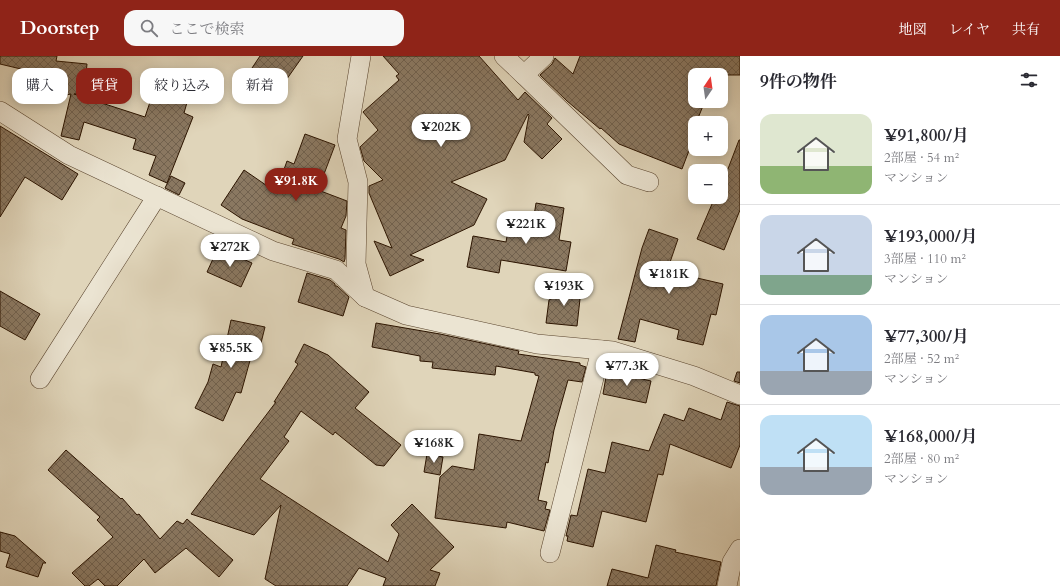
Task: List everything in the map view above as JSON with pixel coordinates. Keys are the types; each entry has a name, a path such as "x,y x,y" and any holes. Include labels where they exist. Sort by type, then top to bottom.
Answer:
{"street":[{"path":"361,56 347,140 358,182 356,264 365,298"},
{"path":"504,56 627,175 649,182"},
{"path":"524,75 544,56"},
{"path":"0,111 69,155 273,251 336,270 365,298 406,315 536,344 613,351 694,376 740,395"},
{"path":"40,379 157,196"},
{"path":"550,553 601,350"},
{"path":"727,586 732,562 740,549"}],"building":[{"path":"0,56 57,56 56,61 87,64 87,68 76,68 76,94 74,94 76,95 76,104 105,104 145,117 149,104 187,104 184,113 193,117 167,183 149,175 156,156 133,149 136,139 84,122 79,140 61,136 71,94 68,95 68,68 17,68 0,64"},
{"path":"260,56 303,56 288,77 288,68 252,68"},
{"path":"383,56 479,56 518,100 525,92 552,118 547,124 562,139 542,159 524,142 528,114 505,160 451,182 487,199 474,225 410,255 424,260 390,276 374,241 392,248 369,193 369,186 383,180 364,161 360,147 378,130 363,112 399,80 396,76 399,74"},
{"path":"580,56 740,56 740,75 728,75 728,68 688,68 688,108 702,108 699,116 688,116 688,153 682,169 619,144 567,101 540,75 552,64 555,58 573,74"},
{"path":"0,126 78,174 62,200 25,177 0,217"},
{"path":"305,134 335,145 318,190 347,201 346,216 341,228 346,230 344,262 292,244 294,239 242,219 221,205 244,170 276,192 287,161 294,164"},
{"path":"740,140 740,210 724,250 697,239 712,204 728,204 728,169"},
{"path":"171,176 185,183 179,195 165,188"},
{"path":"536,203 564,208 559,240 571,242 566,271 501,260 499,273 467,267 473,236 506,242 508,231 531,235"},
{"path":"649,229 678,239 667,271 723,284 716,315 711,314 703,345 677,339 679,330 640,319 635,342 618,339 642,248"},
{"path":"218,248 252,263 241,287 207,272"},
{"path":"307,273 330,280 349,297 343,316 298,302"},
{"path":"555,287 581,290 577,326 546,323 549,300 553,298"},
{"path":"0,291 40,314 25,340 0,326"},
{"path":"231,320 265,327 260,347 254,346 241,393 236,392 223,421 195,408 208,382 213,364 221,367"},
{"path":"376,323 440,334 519,351 518,354 580,363 580,365 586,367 582,382 568,380 554,430 548,463 546,462 538,500 547,502 545,509 550,510 544,531 507,522 506,528 435,518 440,477 452,466 474,470 479,434 521,441 539,376 535,375 535,373 496,366 495,375 432,368 433,362 420,361 420,356 372,347"},
{"path":"304,344 328,355 369,392 355,408 401,445 384,466 376,465 335,432 333,435 301,411 284,437 289,441 260,479 388,562 399,534 391,525 412,504 454,547 430,570 440,573 435,586 383,586 386,578 359,568 347,586 276,586 265,579 281,505 254,535 191,514 276,402 274,402 298,364 295,362"},
{"path":"607,371 651,381 646,403 603,394"},
{"path":"737,372 740,372 740,383 734,381"},
{"path":"727,402 740,406 740,445 731,468 670,444 663,475 658,474 646,522 602,511 593,547 567,541 568,536 566,536 571,515 577,516 588,469 605,473 612,442 649,451 664,414 684,421 689,408 721,420"},
{"path":"66,450 121,499 122,498 137,515 139,514 160,539 177,521 183,524 187,519 233,560 219,577 186,548 155,573 144,559 117,586 105,586 98,579 89,586 85,586 72,573 113,537 97,520 100,517 48,470"},
{"path":"427,454 443,457 440,475 424,472"},
{"path":"0,532 15,536 46,563 43,563 38,577 6,567 10,554 0,551"},
{"path":"656,545 676,550 675,552 721,562 716,586 607,586 612,569 648,578"}]}
